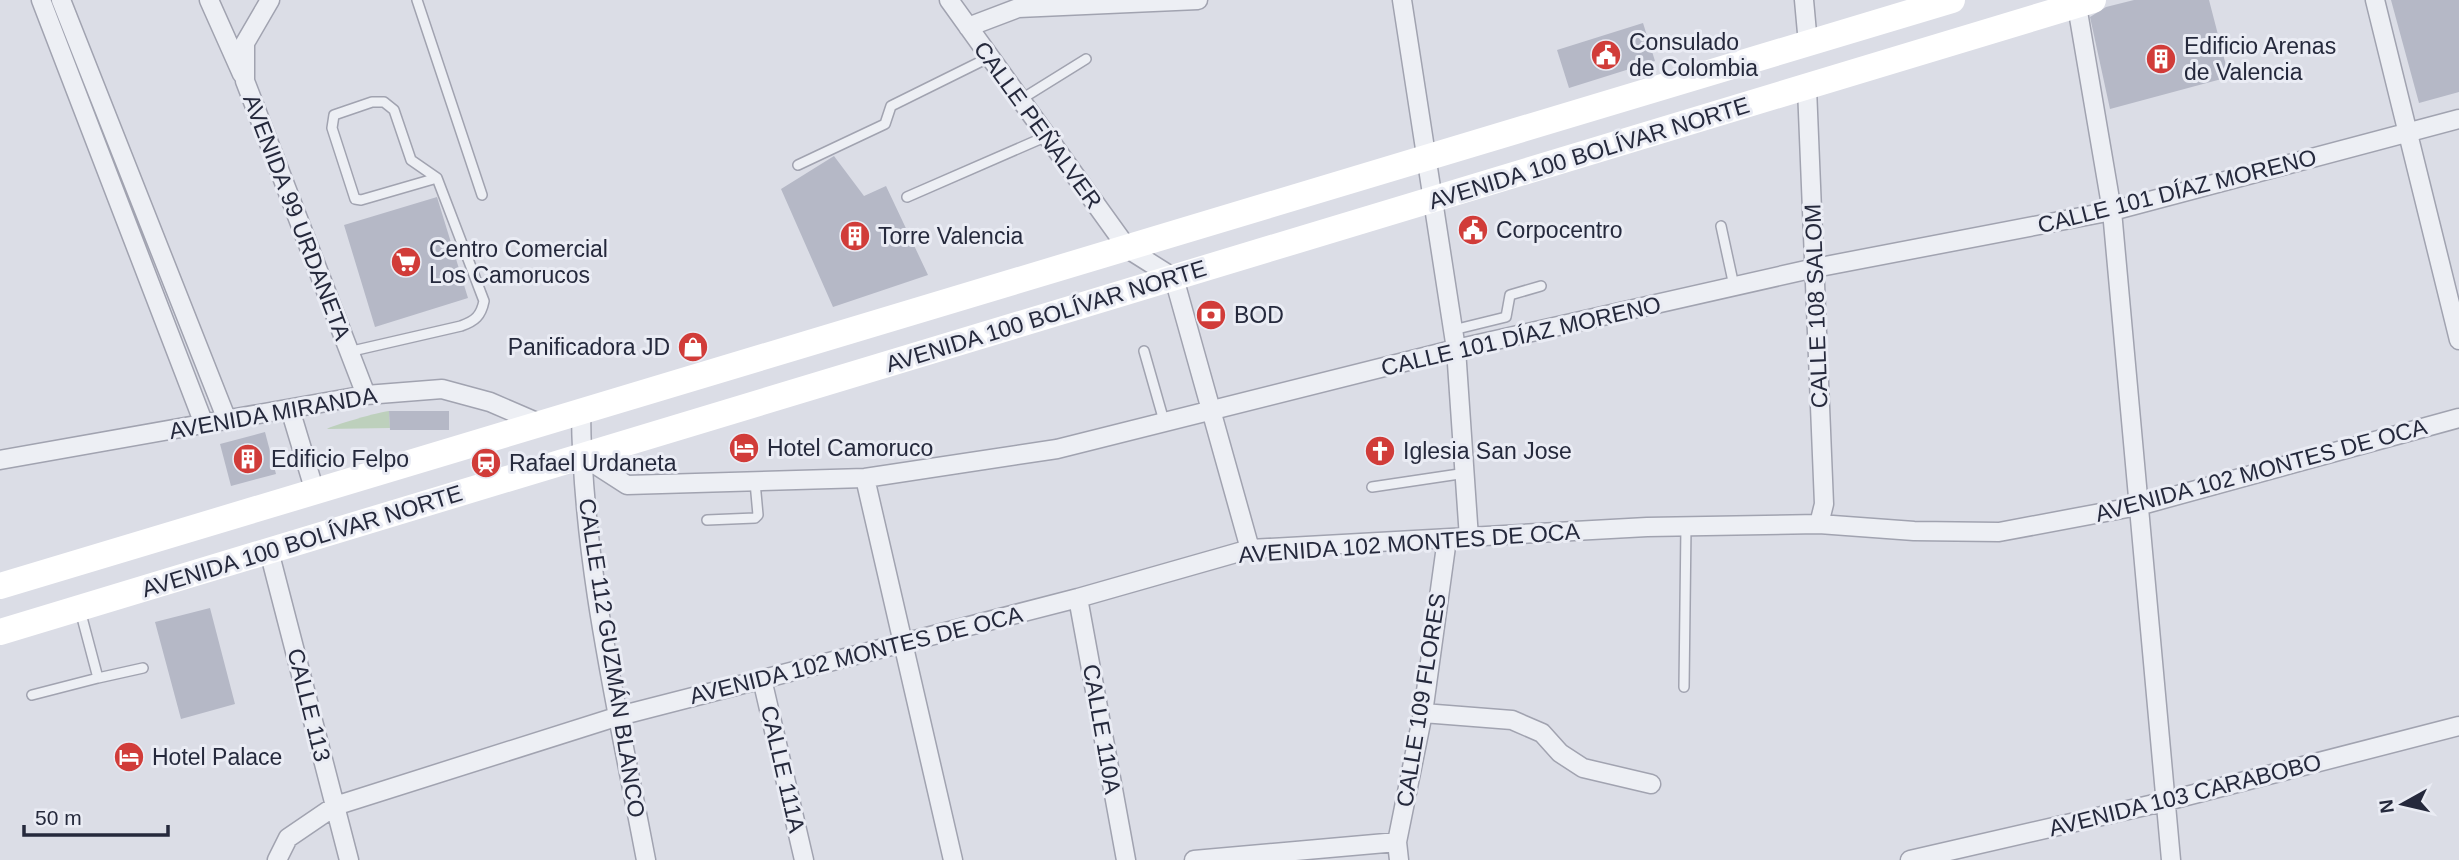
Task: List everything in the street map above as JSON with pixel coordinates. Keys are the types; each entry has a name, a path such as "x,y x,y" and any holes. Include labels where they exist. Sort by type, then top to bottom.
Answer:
{"main road":[{"name":"AVENIDA 100 BOLÍVAR NORTE","path":"0,586 1952,0"},
{"name":"AVENIDA 100 BOLÍVAR NORTE","path":"0,632 1807,88 2082,2"}],"street":[{"path":"41,0 204,424"},
{"path":"61,0 227,420"},
{"path":"209,0 245,81"},
{"name":"AVENIDA 99 URDANETA","path":"270,0 245,43 245,81 366,395"},
{"name":"CALLE PEÑALVER","path":"949,0 1128,249"},
{"path":"968,27 1018,8 1198,0"},
{"path":"1402,0 1456,349 1469,538"},
{"path":"1804,0 1808,44"},
{"path":"2375,0 2459,340"},
{"path":"2082,2 2112,211 2171,860"},
{"name":"CALLE 108 SALOM","path":"1807,88 1824,504 1819,524"},
{"name":"CALLE 101 DÍAZ MORENO","path":"582,456 628,485 865,478 1057,449 1456,349 1734,286 2112,211 2459,120"},
{"path":"1128,249 1174,278 1250,548"},
{"name":"AVENIDA MIRANDA","path":"0,460 366,395 442,388 490,402 541,424"},
{"path":"290,409 315,492"},
{"name":"CALLE 112 GUZMÁN BLANCO","path":"581,411 589,530 646,860"},
{"name":"AVENIDA 102 MONTES DE OCA","path":"277,860 288,838 335,806 619,716 1078,598 1250,548 1686,526 1819,524 1914,531 1999,532 2138,506 2459,418"},
{"path":"865,478 953,860"},
{"name":"CALLE 109 FLORES","path":"1398,851 1423,713 1447,539"},
{"name":"CALLE 113","path":"270,551 349,860"},
{"name":"CALLE 110A","path":"1078,598 1126,860"},
{"name":"CALLE 111A","path":"762,679 804,860"},
{"path":"1423,713 1512,720 1542,733 1560,753 1583,768 1651,784"},
{"name":"AVENIDA 103 CARABOBO","path":"1910,860 2167,802 2459,726"},
{"path":"1194,860 1398,851"}],"lane":[{"path":"417,0 482,195"},
{"path":"798,165 885,124 891,106 990,57"},
{"path":"1020,100 1086,58"},
{"path":"348,352 461,326 474,321 481,312 484,301 437,178 411,160 394,110 384,102 372,102 334,115 331,128 355,199 361,200 437,178"},
{"path":"907,197 1047,136"},
{"path":"1721,226 1734,286"},
{"path":"1453,330 1506,317 1510,295 1541,286"},
{"path":"1144,351 1164,421"},
{"path":"1372,487 1466,473"},
{"path":"707,520 755,518 758,509 755,482"},
{"path":"1684,687 1686,526"},
{"path":"80,608 98,678"},
{"path":"32,695 144,668"}],"green space":[{"path":"389,411 390,428 327,429 356,419"}],"building":[{"name":"Edificio Arenas de Valencia","path":"2134,0 2209,0 2229,77 2110,109 2090,17 2106,7"},
{"path":"2391,0 2459,0 2459,92 2419,103"},
{"name":"Consulado de Colombia","path":"1643,23 1655,61 1569,88 1557,50"},
{"name":"Torre Valencia","path":"834,156 864,196 886,186 928,275 833,307 781,189"},
{"name":"Centro Comercial Los Camorucos","path":"437,197 468,298 375,327 344,225"},
{"path":"389,411 449,411 449,430 390,430"},
{"name":"Edificio Felpo","path":"265,432 276,474 231,486 220,444"},
{"path":"210,608 235,704 181,719 155,622"}],"place":[{"name":"Consulado de Colombia","path":"1606,55"},
{"name":"Edificio Arenas de Valencia","path":"2161,59"},
{"name":"Corpocentro","path":"1473,230"},
{"name":"Torre Valencia","path":"855,236"},
{"name":"Centro Comercial Los Camorucos","path":"406,262"},
{"name":"BOD","path":"1211,315"},
{"name":"Panificadora JD","path":"693,347"},
{"name":"Hotel Camoruco","path":"744,448"},
{"name":"Iglesia San Jose","path":"1380,451"},
{"name":"Edificio Felpo","path":"248,459"},
{"name":"Rafael Urdaneta","path":"486,463"},
{"name":"Hotel Palace","path":"129,757"}]}
